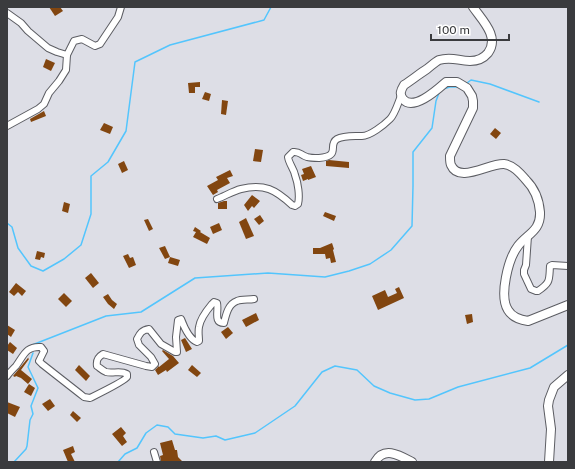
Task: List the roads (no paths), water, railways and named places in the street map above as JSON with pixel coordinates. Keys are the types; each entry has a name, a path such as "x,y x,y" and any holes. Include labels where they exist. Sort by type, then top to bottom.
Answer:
{"main road":[{"path":"474,7 490,30 492,39 490,50 485,57 481,60 469,61 447,58 438,61 404,85 401,90 401,96 405,102 417,102 428,97 446,82 457,82 467,88 472,96 472,108 450,156 451,165 455,171 465,174 492,165 504,164 510,166 520,173 534,189 540,211 540,219 535,230 518,246 511,258 504,293 508,311 514,316 528,321 568,305"},
{"path":"549,462 551,428 548,406 549,400 554,387 568,375"},
{"path":"375,462 379,456 387,452 396,454 412,462"}],"street":[{"path":"7,126 38,109 44,104 49,93 66,70 67,55 74,41 82,39 95,46 100,44 118,16 121,7"},
{"path":"7,13 15,18 48,48 67,55"},
{"path":"217,199 240,189 257,186 269,188 295,206 298,204 299,200 298,189 295,175 288,157 293,152 298,152 306,157 318,158 330,156 332,153 333,142 336,139 342,137 365,136 376,130 391,118 401,96"},
{"path":"528,236 524,274 533,291 538,291 545,286 550,279 550,266 568,266"},
{"path":"7,376 27,350 34,347 41,347 44,351 39,361 84,397 90,398 120,382 127,376 124,372 107,373 101,370 96,363 99,357 103,354 146,366 152,367 155,364 151,357 139,345 137,339 140,332 144,329 149,329 161,344 177,352 176,337 178,320 181,319 187,332 194,341 198,342 200,338 199,325 214,302 217,303 218,306 217,318 222,324 224,323 226,314 231,306 237,301 254,299"},
{"path":"154,452 156,462"}],"waterway":[{"path":"7,223 12,227 18,248 31,266 43,271 64,259 81,245 91,214 91,176 108,162 126,131 135,62 170,45 264,20 271,7"},
{"path":"467,83 471,80 490,84 539,102"},
{"path":"443,89 459,87"},
{"path":"32,345 106,316 141,312 195,278 268,273 325,277 370,264 391,250 412,226 413,152 432,128 436,101 439,93"},
{"path":"118,462 125,454 137,448 146,433 157,425 168,427 175,434 203,438 216,436 225,440 255,433 295,406 322,372 335,366 357,370 374,386 390,393 415,400 429,399 458,387 530,368 568,345"},
{"path":"14,462 27,446 30,420 33,414 31,406 38,388 28,367 33,353"}]}
